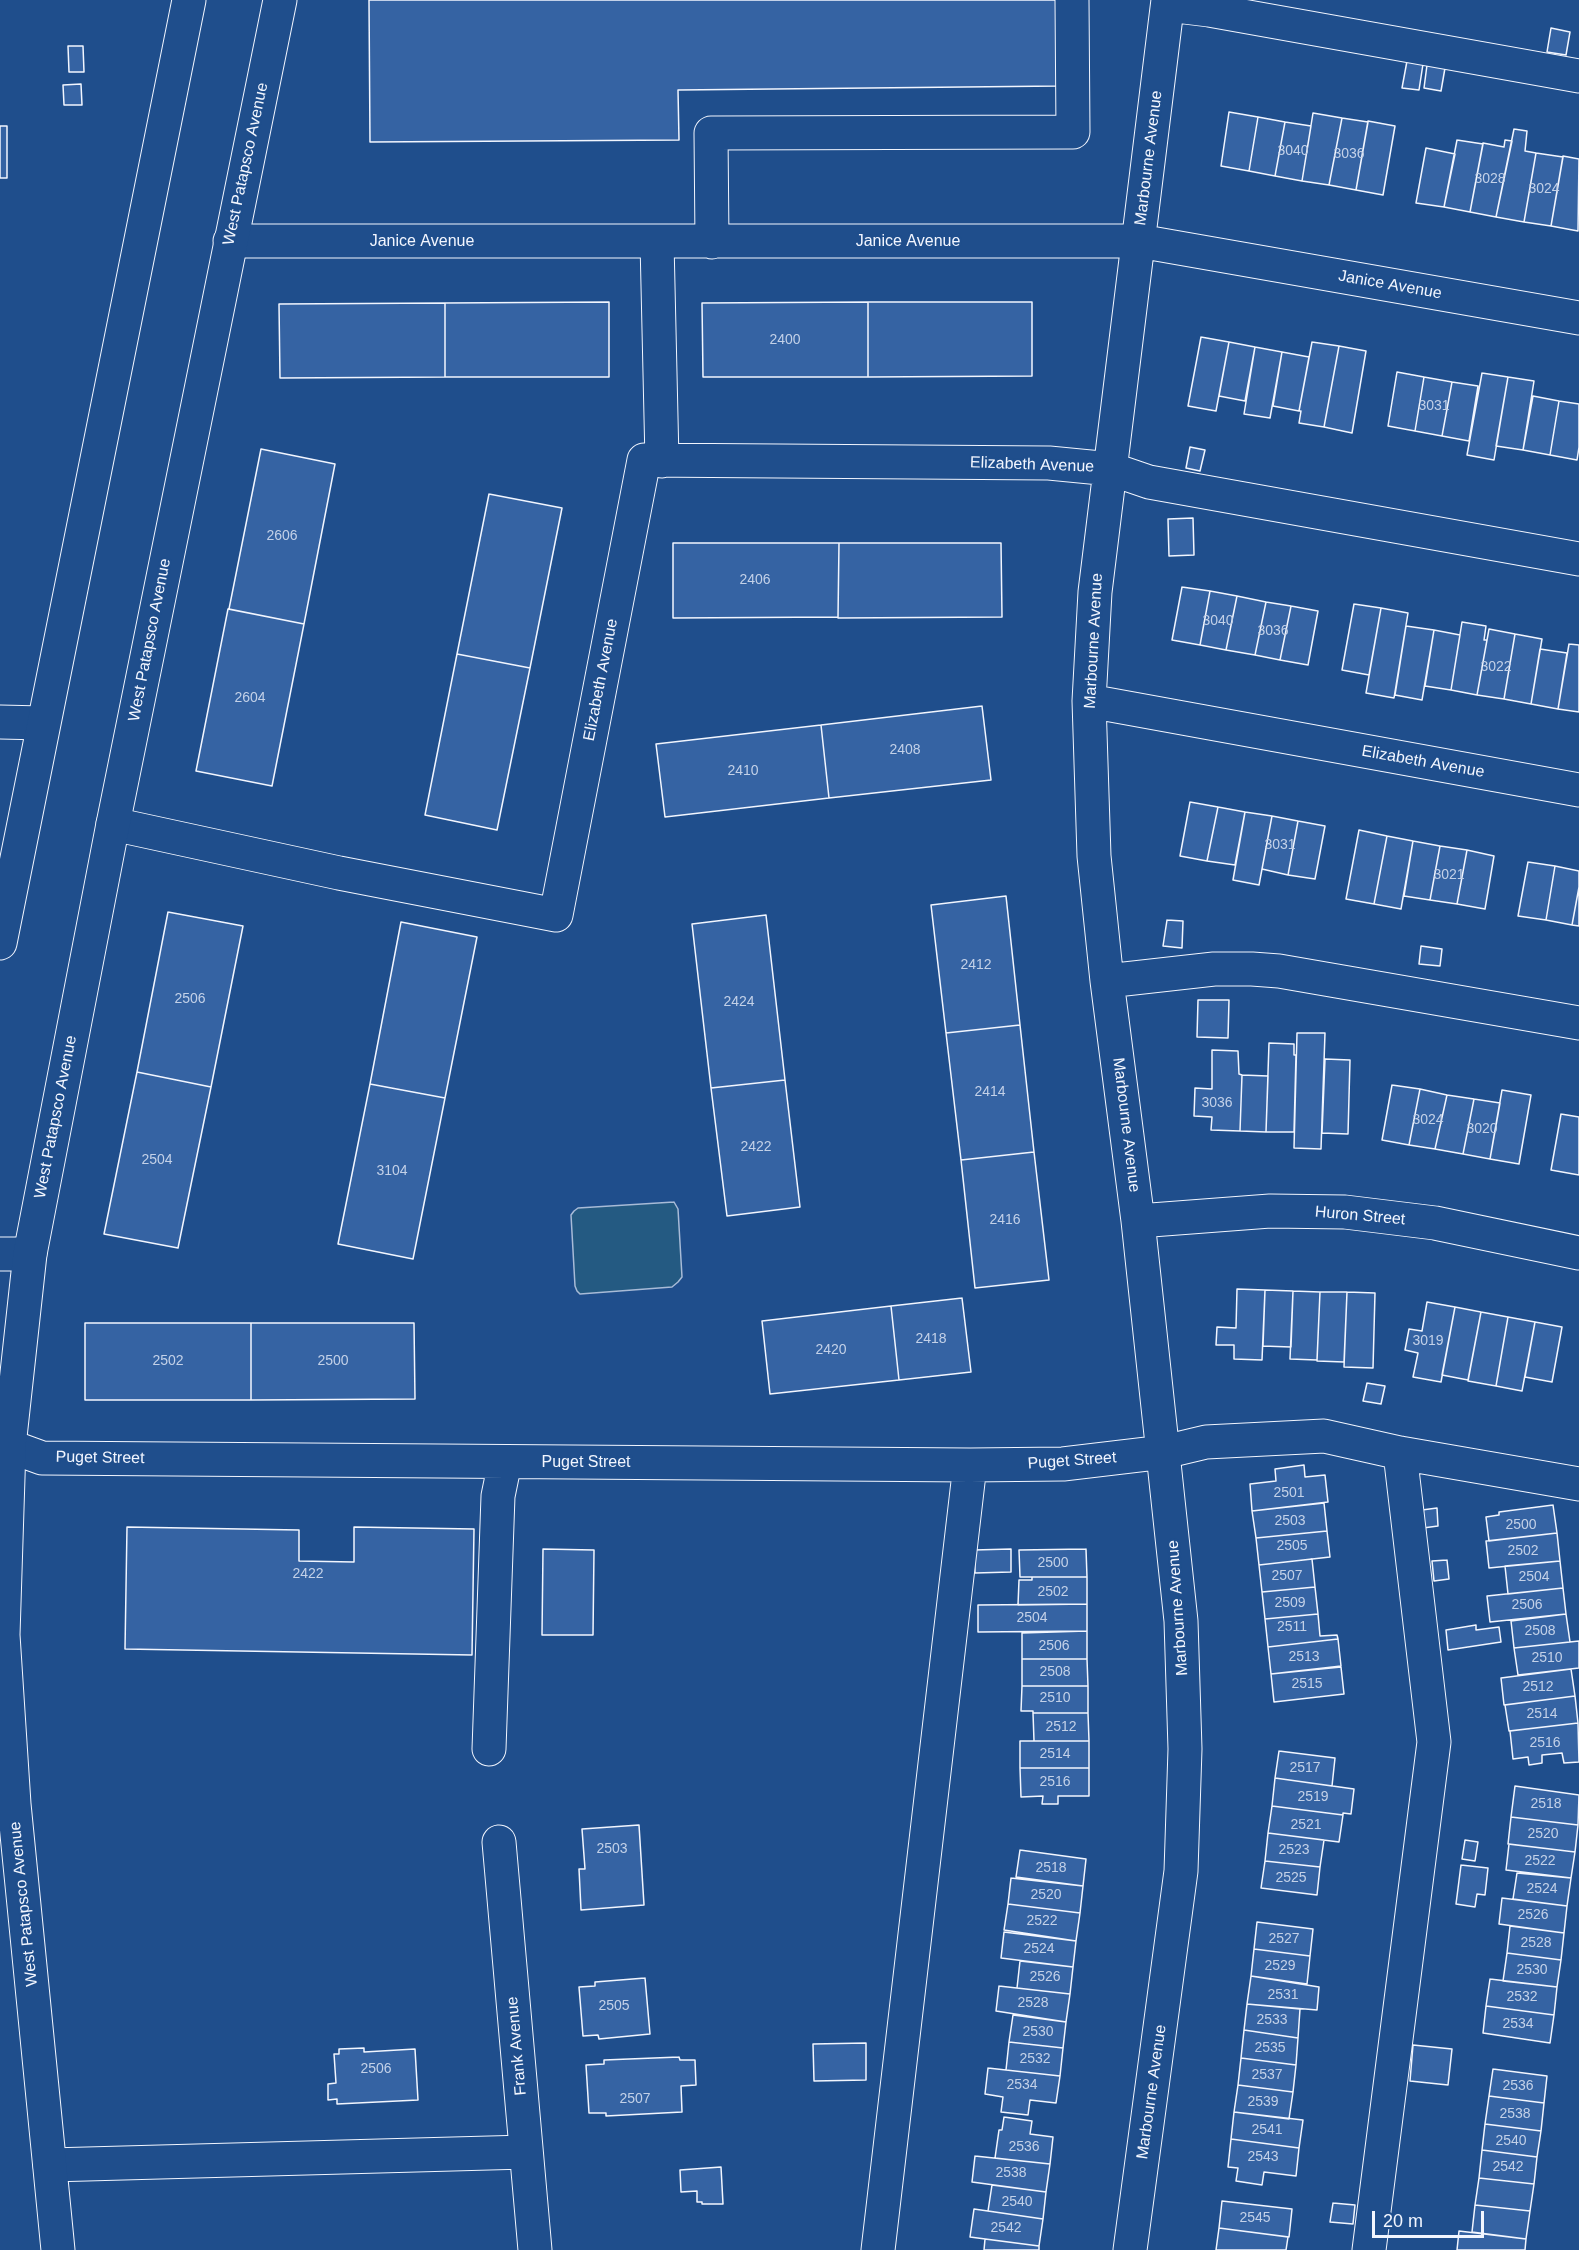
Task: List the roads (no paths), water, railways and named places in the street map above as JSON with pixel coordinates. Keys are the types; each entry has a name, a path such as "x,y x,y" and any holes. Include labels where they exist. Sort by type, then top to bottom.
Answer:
{"street":[{"path":"0,943 189,0"},
{"name":"West Patapsco Avenue","path":"58,2250 14,1804 3,1635 15,1254 113,824 280,0"},
{"path":"712,242 711,133 1073,132 1072,0"},
{"path":"1168,2 1579,76"},
{"name":"Marbourne Avenue","path":"1131,2250 1181,1870 1185,1749 1181,1621 1164,1452 1094,856 1089,701 1095,592 1168,2"},
{"name":"Janice Avenue","path":"230,241 1139,241 1579,318"},
{"path":"657,242 662,461"},
{"name":"Elizabeth Avenue","path":"113,824 339,873 556,915 644,460 1049,463 1111,469 1149,482 1579,560"},
{"name":"Elizabeth Avenue","path":"1089,701 1579,790"},
{"path":"0,722 43,723"},
{"path":"1107,981 1214,969 1279,971 1579,1023"},
{"name":"Huron Street","path":"1138,1221 1270,1211 1345,1212 1436,1223 1579,1253"},
{"name":"Puget Street","path":"9,1446 42,1458 970,1466 1063,1464 1164,1452 1206,1442 1324,1436 1400,1453 1579,1484"},
{"path":"1369,2250 1434,1742 1400,1453"},
{"path":"489,1749 498,1496 505,1462"},
{"path":"878,2250 970,1466"},
{"name":"Frank Avenue","path":"499,1842 535,2250"},
{"path":"50,2164 526,2152"}]}
